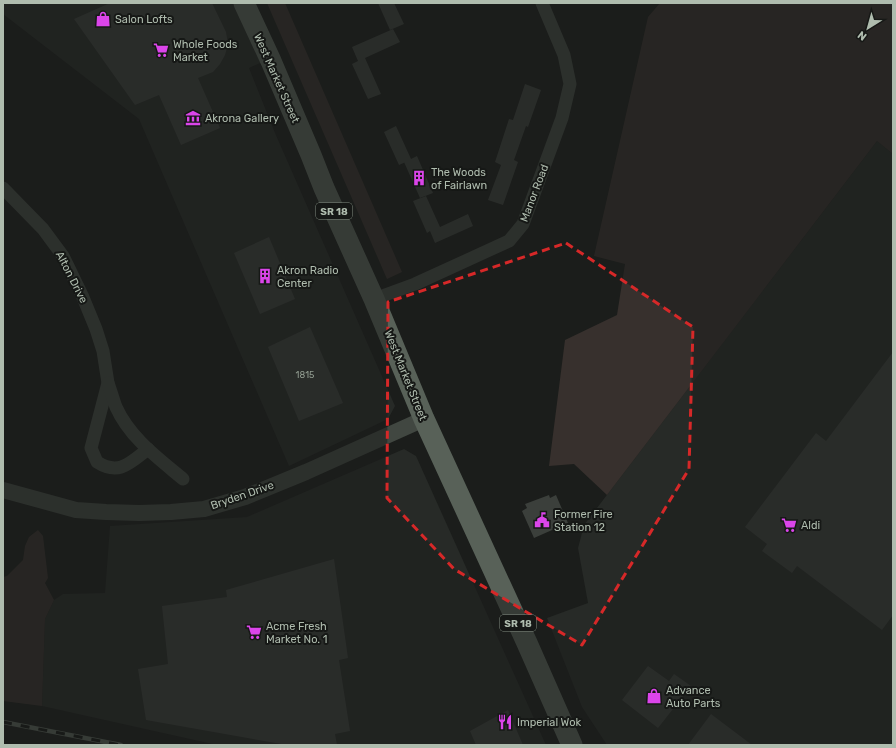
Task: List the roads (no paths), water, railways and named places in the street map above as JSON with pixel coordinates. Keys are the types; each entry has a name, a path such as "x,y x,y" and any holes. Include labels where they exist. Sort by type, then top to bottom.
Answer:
{"main road":[{"name":"West Market Street","path":"244,3 271,61 324,188 374,299 424,419 527,642 572,745"}],"street":[{"name":"Manor Road","path":"374,299 415,284 509,241 523,224 562,118 570,84 564,55 542,3"},
{"name":"Alton Drive","path":"3,188 43,229 63,256 82,295 96,329 103,351 108,383 116,407 134,435 148,449 126,466 116,468 109,468 97,462 91,448 108,383"},
{"name":"Bryden Drive","path":"3,490 76,510 139,513 204,509 245,497 306,472 424,419"},
{"path":"148,449 183,479"}],"railway":[{"path":"3,722 121,745"}],"place":[{"name":"Salon Lofts","path":"103,19"},
{"name":"Whole Foods Market","path":"161,50"},
{"name":"Akrona Gallery","path":"193,118"},
{"name":"The Woods of Fairlawn","path":"419,178"},
{"name":"Akron Radio Center","path":"265,276"},
{"name":"Former Fire Station 12","path":"542,520"},
{"name":"Aldi","path":"789,525"},
{"name":"Acme Fresh Market No. 1","path":"254,632"},
{"name":"Advance Auto Parts","path":"654,696"},
{"name":"Imperial Wok","path":"505,722"}]}
